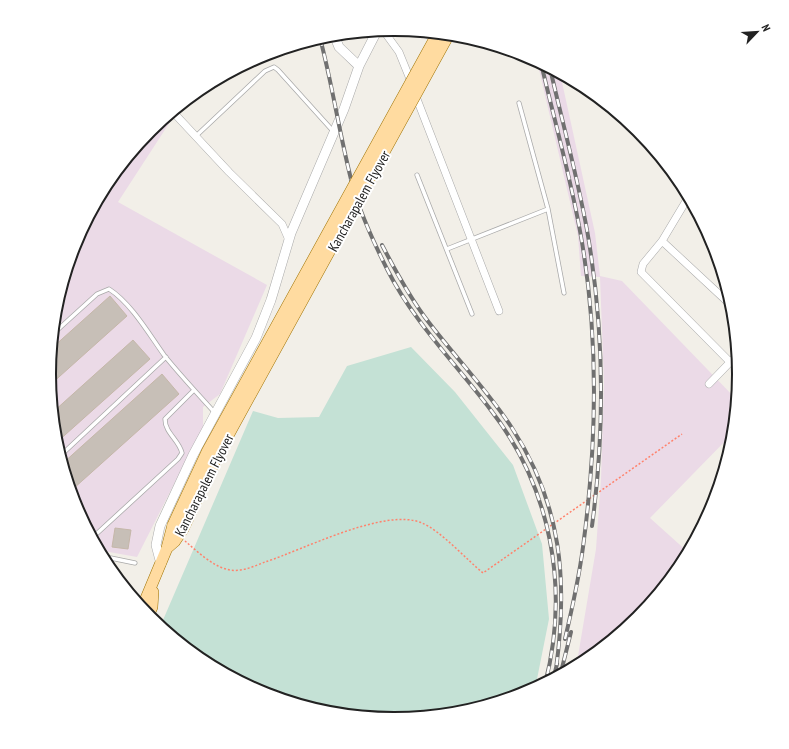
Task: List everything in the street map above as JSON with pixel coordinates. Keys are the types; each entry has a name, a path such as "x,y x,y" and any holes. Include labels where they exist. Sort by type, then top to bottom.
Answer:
{"main road":[{"name":"Kancharapalem Flyover","path":"178,530 207,452 435,39"},
{"name":"Kancharapalem Flyover","path":"154,583 167,548 446,40"},
{"path":"141,599 154,583"},
{"path":"144,603 154,583"},
{"path":"151,610 154,583"}],"street":[{"path":"388,36 399,52 499,311"},
{"path":"161,564 156,545 160,526 193,454 256,338 271,300 289,240 334,132 359,66 374,37"},
{"path":"337,41 339,47 359,66"},
{"path":"176,116 243,188 282,224 289,240"},
{"path":"686,201 662,242 641,268 644,277 730,362"},
{"path":"282,224 296,223"},
{"path":"662,242 724,299"},
{"path":"709,384 732,360"}],"lane":[{"path":"195,137 265,71 274,67 334,132"},
{"path":"519,103 548,209 564,293"},
{"path":"417,175 472,314"},
{"path":"447,250 548,209"},
{"path":"59,328 97,294 109,290 115,294 139,321 166,357 216,414"},
{"path":"65,451 166,357"},
{"path":"96,534 178,459 182,453 181,446 165,426 165,419 194,390"},
{"path":"110,558 135,563"}],"path":[{"path":"178,530 214,564 232,571 244,570 362,527 387,521 415,521 433,529 483,573 682,434"}],"shaded area":[{"path":"539,69 561,80 595,233 600,276 622,281 732,395 726,440 650,518 685,549 663,581 634,614 601,643 577,660 596,549 601,479 604,383 600,277 581,276 578,236"},
{"path":"172,120 118,202 267,285 220,394 203,407 203,427 137,557 106,551 82,504 68,462 59,419 56,374 57,352 59,330 68,287 74,266 91,225 101,205 126,168 155,135"}],"green space":[{"path":"411,347 455,392 513,465 542,544 549,619 537,681 503,695 439,710 394,713 350,710 286,695 245,678 206,656 163,621 253,411 278,418 319,417 347,366"}],"building":[{"path":"110,296 127,316 56,379 58,343"},
{"path":"133,340 150,359 62,437 58,408"},
{"path":"162,374 179,394 75,487 67,459"},
{"path":"115,528 131,530 128,549 112,547"}],"railway":[{"path":"322,45 353,187 377,249 397,288 409,306 435,341 477,392 511,439 528,471 541,505 550,540 555,575 556,612 552,648 546,677"},
{"path":"543,70 567,168 580,231 586,270 593,349 593,428 588,508 573,605 565,639"},
{"path":"552,75 583,209 593,267 597,304 601,378 601,415 592,526"},
{"path":"382,245 402,282 424,316 491,399 512,428 529,457 542,486 551,515 561,574 560,637 556,669"},
{"path":"562,669 571,632"},
{"path":"555,673 557,664"}]}
